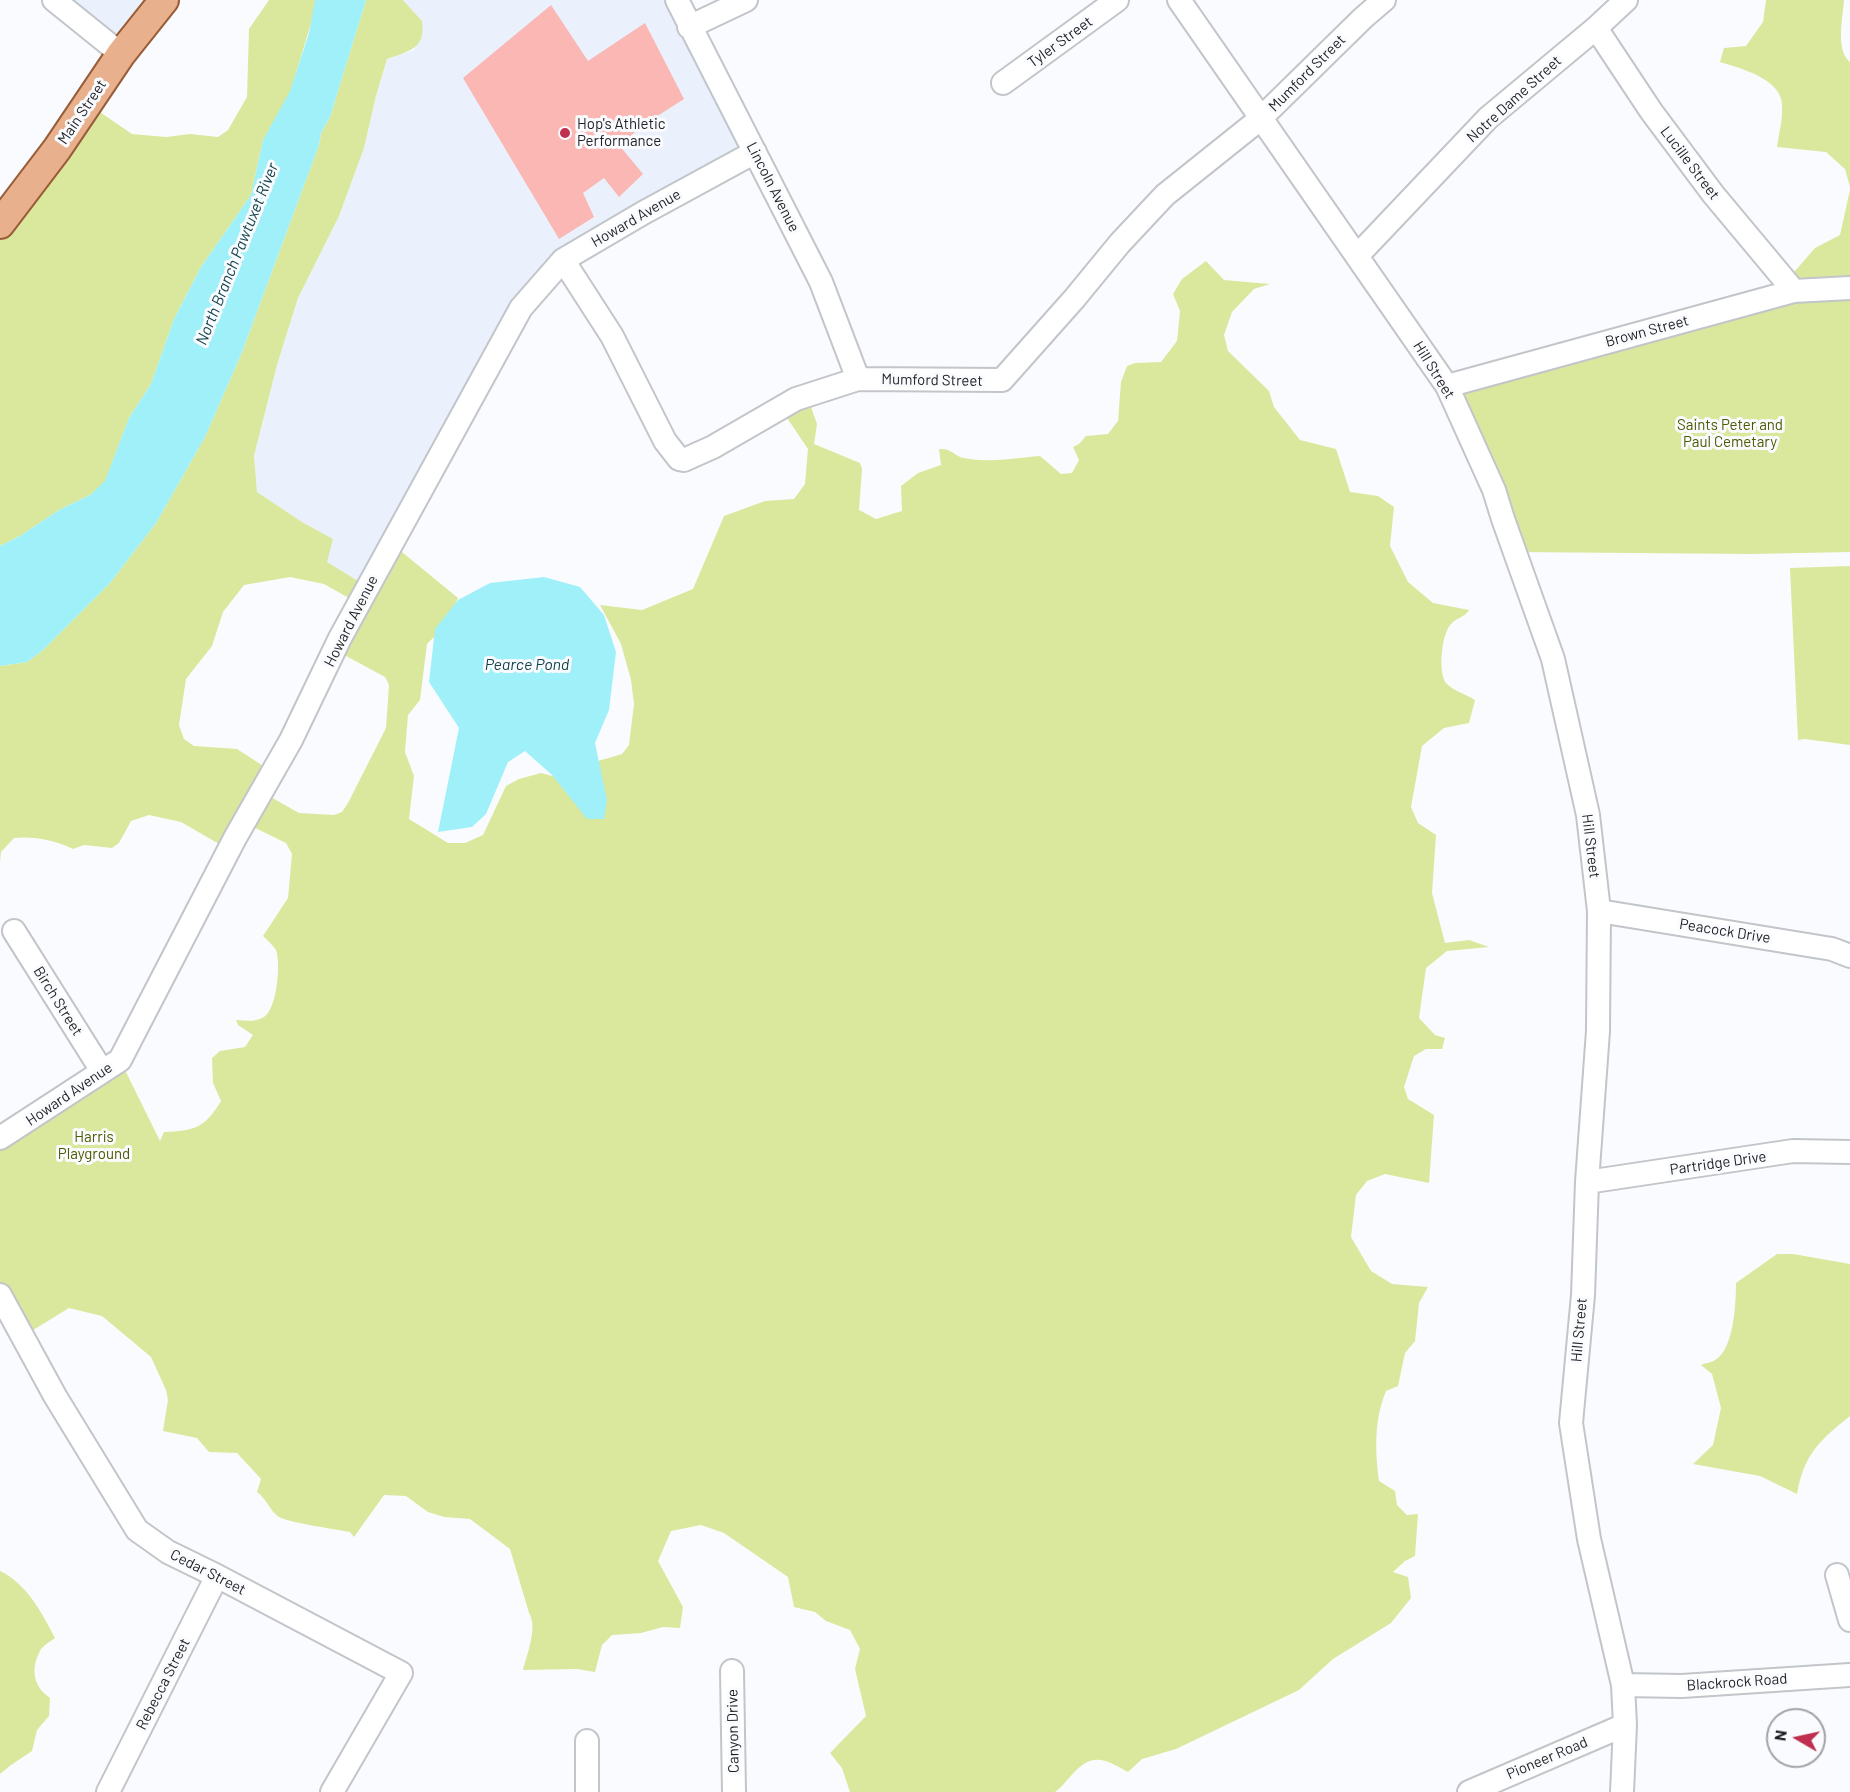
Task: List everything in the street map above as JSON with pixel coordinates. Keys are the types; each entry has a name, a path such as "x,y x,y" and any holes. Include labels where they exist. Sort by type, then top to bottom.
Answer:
{"main road":[{"name":"Main Street","path":"0,224 57,149 121,54 164,0"}],"street":[{"path":"54,0 121,54"},
{"name":"Lincoln Avenue","path":"677,0 821,282 858,379"},
{"path":"689,27 746,0"},
{"name":"Tyler Street","path":"1003,83 1117,0"},
{"name":"Hill Street","path":"1179,0 1447,386 1494,490 1553,659 1588,815 1599,911 1598,1031 1587,1182 1583,1295 1571,1423 1589,1539 1623,1685 1625,1725 1622,1792"},
{"name":"Mumford Street","path":"563,260 612,336 664,441 679,459 684,460 713,447 796,399 858,379 1002,380 1074,299 1119,243 1166,195 1260,119 1362,18 1384,0"},
{"name":"Notre Dame Street","path":"1357,256 1488,118 1626,0"},
{"name":"Lucille Street","path":"1596,28 1651,111 1713,194 1794,291"},
{"name":"Howard Avenue","path":"0,1138 120,1060 235,838 291,740 340,638 521,308 563,260 755,152"},
{"name":"Brown Street","path":"1447,386 1794,291 1850,288"},
{"name":"Peacock Drive","path":"1599,911 1832,949 1850,956"},
{"name":"Birch Street","path":"14,931 102,1071"},
{"name":"Partridge Drive","path":"1587,1182 1793,1151 1850,1152"},
{"name":"Cedar Street","path":"0,1295 55,1396 137,1530 168,1552 401,1673 332,1792"},
{"path":"1837,1575 1850,1620"},
{"name":"Rebecca Street","path":"108,1792 217,1576"},
{"name":"Canyon Drive","path":"732,1671 734,1792"},
{"name":"Blackrock Road","path":"1623,1685 1682,1686 1850,1675"},
{"name":"Pioneer Road","path":"1469,1792 1625,1725"},
{"path":"587,1741 587,1792"}],"shaded area":[{"path":"54,0 170,0 131,51"},
{"path":"403,0 675,0 750,146 559,262 363,584 326,562 333,539 302,522 257,492 254,457 277,365 298,298 339,216 364,148 387,59 414,50 422,21"}],"green space":[{"path":"269,0 318,0 290,93 263,140 251,195 201,267 174,319 151,384 129,418 105,482 90,495 59,510 20,536 0,546 0,221 91,106 132,134 166,137 190,134 218,137 228,130 247,97 249,29"},
{"name":"Harris Playground","path":"366,0 403,0 422,21 421,38 414,48 387,59 364,148 339,216 298,298 277,365 254,456 257,492 302,522 333,539 327,562 363,584 391,543 458,598 444,627 427,644 420,700 408,715 405,752 414,776 409,819 448,843 465,843 483,835 506,786 519,779 541,773 579,783 598,761 622,754 629,745 634,704 631,680 621,644 600,605 642,610 693,589 724,516 765,501 794,499 805,484 808,449 781,409 806,393 817,424 814,444 860,463 862,469 859,510 876,519 902,511 901,486 918,473 941,465 939,449 947,450 960,457 983,460 1040,456 1061,474 1072,473 1079,460 1073,447 1086,436 1108,434 1118,421 1121,382 1127,366 1135,363 1161,362 1177,341 1180,311 1173,294 1182,279 1206,261 1224,280 1270,284 1254,289 1232,312 1224,335 1228,351 1269,391 1274,407 1300,440 1336,449 1350,492 1378,496 1394,507 1390,546 1408,582 1433,603 1469,610 1453,622 1448,629 1441,662 1446,683 1475,700 1469,723 1444,728 1422,746 1411,807 1418,823 1436,835 1432,893 1445,943 1469,940 1489,947 1447,951 1426,968 1419,1018 1435,1035 1445,1038 1442,1049 1426,1049 1414,1056 1404,1087 1408,1099 1434,1115 1429,1183 1385,1174 1367,1181 1356,1195 1351,1237 1371,1271 1392,1284 1428,1287 1419,1303 1415,1341 1405,1353 1398,1386 1386,1391 1379,1413 1376,1435 1379,1481 1395,1491 1397,1505 1407,1515 1418,1514 1415,1556 1405,1561 1393,1572 1408,1577 1411,1598 1391,1623 1333,1659 1299,1690 1176,1749 1142,1759 1128,1772 1101,1760 1087,1762 1055,1792 850,1792 842,1768 830,1753 866,1716 855,1669 860,1649 850,1630 826,1621 815,1612 794,1607 788,1577 724,1533 701,1525 671,1531 658,1561 683,1607 680,1628 663,1627 641,1633 612,1635 602,1645 595,1672 577,1669 523,1670 531,1641 532,1626 510,1549 470,1519 444,1517 428,1512 406,1496 384,1495 354,1537 350,1532 302,1524 279,1517 257,1492 261,1479 237,1453 209,1452 197,1438 163,1431 168,1400 166,1390 151,1357 102,1316 69,1308 25,1335 0,1292 0,1137 120,1060 160,1141 164,1132 191,1129 210,1117 221,1101 213,1083 212,1058 220,1051 245,1047 253,1035 238,1025 236,1020 261,1019 268,1012 275,996 278,975 276,950 263,936 288,898 292,854 286,843 245,823 226,848 181,822 149,815 131,821 119,843 112,848 84,845 73,849 44,839 14,838 1,852 0,862 0,666 27,662 42,651 110,583 156,523 205,437 242,352 319,145 321,133 330,117","holes":["290,577 324,584 356,602 335,650 385,677 389,685 386,728 348,803 342,812 334,815 299,813 262,792 268,769 237,749 194,746 184,739 179,725 186,679 212,646 223,612 244,585"]},
{"path":"1766,0 1844,0 1841,42 1845,57 1850,62 1850,187 1845,169 1826,152 1777,147 1782,105 1775,88 1758,76 1720,62 1724,48 1746,46 1763,22"},
{"name":"Saints Peter and Paul Cemetary","path":"1850,190 1850,552 1752,554 1514,552 1447,386 1794,291 1788,279 1815,248 1840,235"},
{"path":"1850,566 1850,745 1798,740 1790,568"},
{"path":"1777,1254 1793,1254 1850,1264 1850,1416 1815,1449 1804,1468 1797,1494 1760,1476 1693,1464 1713,1445 1721,1408 1712,1374 1701,1365 1715,1360 1726,1346 1733,1325 1736,1283"},
{"path":"0,1571 26,1591 55,1638 41,1649 35,1665 37,1683 50,1698 49,1716 37,1730 32,1751 0,1774"}],"water":[{"name":"North Branch Pawtuxet River","path":"315,0 366,0 330,117 321,133 319,145 242,352 205,437 156,523 110,583 42,651 27,662 0,666 0,546 20,536 59,510 90,495 105,481 129,418 151,384 174,319 201,267 251,195 263,140 290,91 309,33"},
{"name":"Pearce Pond","path":"544,577 580,587 604,615 616,652 609,710 595,743 607,800 604,819 587,819 552,775 525,751 508,762 486,814 472,827 438,832 459,728 429,682 435,629 458,600 490,583"}],"building":[{"name":"Hop's Athletic Performance","path":"551,5 588,61 645,23 684,99 648,122 619,145 643,174 619,197 604,178 583,193 594,217 559,239 463,78"}],"place":[{"name":"Hop's Athletic Performance","path":"565,133"}]}
